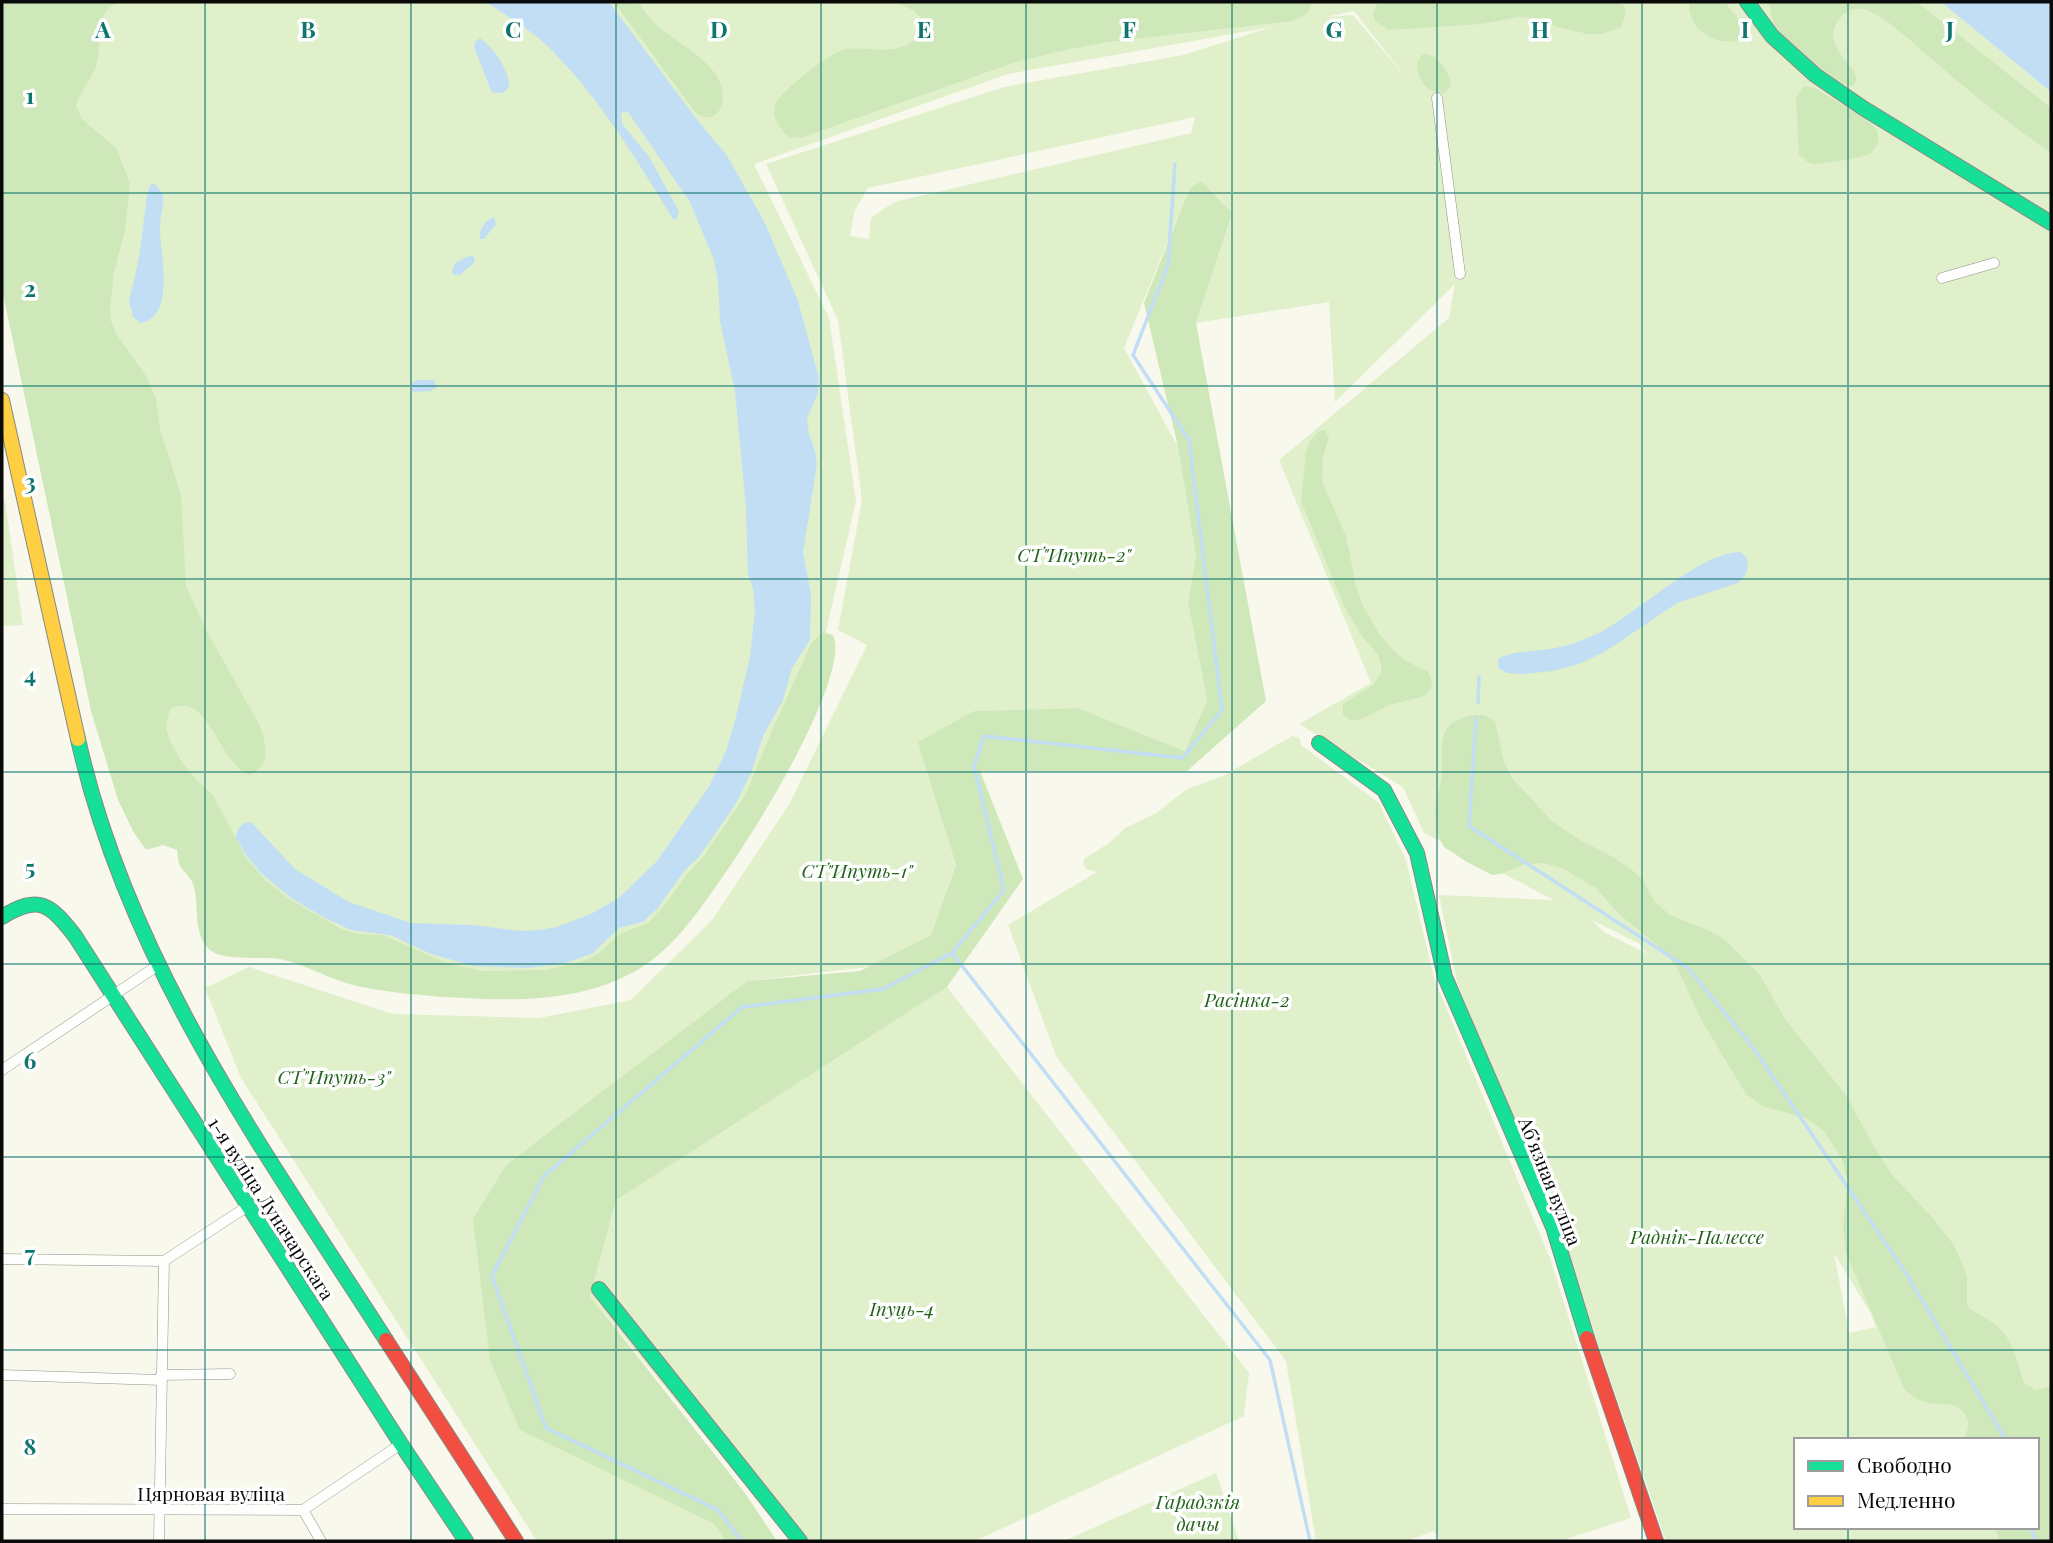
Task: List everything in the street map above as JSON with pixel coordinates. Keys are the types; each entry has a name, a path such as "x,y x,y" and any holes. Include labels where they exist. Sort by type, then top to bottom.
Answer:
{"street":[{"path":"1747,2 1772,36 1815,75 1863,108 2051,223"},
{"path":"1437,98 1460,274"},
{"path":"1942,278 1994,263"},
{"path":"2,400 86,777 117,869 157,966 198,1045 233,1102 516,1541"},
{"name":"Абʼязная вуліца","path":"1319,744 1384,790 1417,853 1445,976 1553,1227 1574,1300 1656,1541"},
{"name":"1-я вуліца Луначарскага","path":"2,916 19,905 39,903 50,907 59,915 75,936 466,1541"},
{"path":"2,1070 157,966"},
{"path":"2,1259 164,1261 248,1206"},
{"path":"159,1541 164,1261"},
{"path":"599,1289 800,1541"},
{"path":"2,1375 161,1377 230,1374"},
{"name":"Цярновая вуліца","path":"2,1509 303,1510 401,1444"},
{"path":"303,1510 321,1541"}],"green space":[{"path":"2,2 1941,2 2051,92 2051,1541 1666,1541 1584,1303 1457,982 1439,895 1554,900 1424,833 1403,787 1299,724 1371,683 1279,460 1449,318 1455,284 1335,402 1329,302 1196,323 1232,213 1189,190 1124,348 1178,447 1196,556 1188,602 1207,700 1185,751 1078,708 974,711 919,742 956,865 931,935 868,967 747,981 507,1164 520,1430 714,1524 725,1541 537,1541 241,1078 205,988 249,967 393,1014 539,1018 631,1000 712,920 790,803 867,645 838,630 862,500 838,320 766,164 1004,87 1183,55 1272,27 1008,74 754,164 829,318 856,501 805,723 670,927 556,989 373,980 178,801","holes":["1354,11 1408,80 1353,15 1326,17","1195,117 1191,133 894,202 871,218 869,239 850,236 854,212 868,188","1592,920 1640,944 1647,954 1604,932","1834,1253 1870,1312 1876,1327 1849,1333"]},
{"path":"2,2 119,2 110,7 101,21 96,66 76,106 82,119 117,149 130,184 125,230 114,272 111,321 115,332 146,376 156,398 160,429 181,495 186,586 206,630 259,724 265,746 262,766 250,775 239,769 195,709 183,705 170,709 166,726 169,739 181,761 195,779 213,795 246,858 266,881 289,899 343,930 383,935 446,963 483,971 545,970 585,961 599,953 620,934 648,923 704,856 745,796 812,642 823,632 833,635 834,660 830,677 817,713 788,771 728,869 691,920 651,961 616,980 593,989 568,994 518,999 443,997 361,987 280,959 222,955 208,948 203,942 198,927 194,887 180,866 177,850 163,845 146,850 133,831 118,800 91,711 2,289"},
{"path":"614,2 638,2 659,27 709,66 717,76 723,99 714,116 704,117 696,113"},
{"path":"894,2 1312,2 1305,14 1292,21 1107,42 1016,62 803,137 790,138 780,128 775,105 785,91 805,74 842,50 899,48 917,37 921,18 913,10"},
{"path":"1377,2 1618,2 1624,6 1626,12 1621,27 1602,34 1588,34 1533,18 1519,17 1481,24 1388,30 1375,21 1373,14"},
{"path":"1689,2 1725,2 1744,27 1741,39 1722,41 1705,34 1693,20"},
{"path":"1769,2 1917,2 2051,108 2051,153 1962,85 1886,21 1865,9 1847,12 1834,29 1837,49 1855,73 1856,80 1852,86 1820,70 1788,42 1774,24"},
{"path":"1427,54 1440,62 1448,75 1451,85 1445,93 1433,91 1421,80 1417,62 1422,55"},
{"path":"1804,86 1817,89 1867,120 1877,130 1879,139 1872,152 1860,157 1814,164 1799,155 1796,98"},
{"path":"1201,181 1232,213 1196,323 1266,701 1187,771 980,771 1023,879 947,987 616,1200 590,1296 745,1493 777,1541 725,1541 714,1524 520,1430 490,1360 473,1219 507,1164 747,981 860,971 931,935 956,865 918,742 974,711 1078,708 1185,751 1207,700 1188,602 1196,556 1178,447 1144,303 1189,190"},
{"path":"1324,430 1329,437 1323,457 1322,482 1346,536 1362,604 1391,648 1403,659 1428,672 1432,682 1431,688 1424,696 1389,705 1364,718 1351,721 1343,715 1343,704 1373,685 1381,673 1381,664 1378,655 1360,633 1344,606 1301,501 1306,453 1310,441 1318,432"},
{"path":"2,499 5,500 23,625 2,626"},
{"path":"1471,715 1484,715 1495,721 1504,762 1512,778 1552,821 1632,870 1642,879 1655,902 1670,915 1724,939 1760,975 1785,1019 1845,1094 1892,1175 1954,1245 1967,1276 1969,1308 2004,1333 2012,1346 2024,1383 2036,1390 2051,1386 2051,1541 2000,1541 1995,1529 2039,1529 2039,1438 1965,1438 1969,1422 1957,1407 1923,1402 1904,1388 1846,1253 1843,1225 1848,1181 1841,1157 1825,1132 1806,1118 1762,1106 1746,1094 1702,1021 1676,966 1656,944 1619,914 1596,888 1562,868 1543,863 1525,864 1492,875 1444,847 1437,834 1435,810 1442,775 1442,742 1445,731 1452,723"},
{"name":"Расінка-2","path":"1292,736 1299,738 1301,745 1379,803 1406,860 1434,978 1551,1261 1631,1518 1560,1541 1440,1541 1434,1531 1406,1541 1316,1541 1286,1361 1056,1056 1008,925 1097,872 1086,869 1083,861 1125,828 1156,813 1187,789 1225,775"},
{"name":"Іпуць-4","path":"947,987 1249,1373 1244,1416 975,1541 791,1541 590,1296 616,1199"},
{"name":"Гарадзкія дачы","path":"1216,1473 1239,1541 1064,1541"}],"water":[{"path":"486,2 609,2 726,154 765,223 798,301 819,378 818,393 807,418 817,464 803,552 811,595 810,640 792,668 783,700 763,736 752,771 735,805 699,857 685,870 657,909 643,922 619,928 593,953 566,963 528,968 474,966 431,954 390,935 351,930 291,898 261,873 236,838 240,827 251,822 295,869 349,902 411,923 472,925 520,931 557,927 591,914 619,898 657,861 710,785 726,751 735,721 750,657 755,610 748,574 746,508 735,391 720,321 714,260 690,202 628,112 621,113 622,124 648,155 679,211 676,220 614,126 580,81 543,42"},
{"path":"1941,2 2051,2 2051,92"},
{"path":"480,38 504,66 509,87 503,93 493,93 490,88 474,47"},
{"path":"155,184 163,194 160,228 164,282 159,309 152,318 141,323 133,317 129,301 139,258 147,195 150,185"},
{"path":"494,217 496,224 484,239 480,239 483,225"},
{"path":"471,255 475,258 473,264 460,275 453,275 455,263"},
{"path":"417,380 434,380 437,387 431,391 413,392 410,385"},
{"path":"1741,552 1747,558 1748,566 1738,583 1677,603 1606,651 1579,664 1525,674 1507,673 1498,668 1498,660 1509,654 1561,647 1601,632 1689,572 1725,555"}],"waterway":[{"path":"742,1541 718,1510 546,1428 492,1276 544,1176 742,1007 883,989 952,953 1004,890 974,766 984,736 1182,758 1222,710 1189,440 1133,355 1168,265 1175,164"},
{"path":"1478,703 1479,677"},
{"path":"1476,718 1469,826 1688,968 1755,1050 1907,1275 2005,1438"},
{"path":"952,953 1270,1360 1310,1541"},
{"path":"2032,1529 2035,1541"}],"traffic: fast":[{"path":"1747,2 1772,36 1815,75 1863,108 2051,223"},
{"path":"78,739 101,822 130,901 165,978 248,1126 386,1340"},
{"path":"1319,743 1384,790 1417,853 1445,977 1553,1227 1587,1338"},
{"path":"2,917 26,906 43,906 58,916 75,936 466,1541"},
{"path":"599,1289 800,1541"}],"traffic: slow":[{"path":"2,400 78,739"}],"traffic: jam":[{"path":"1587,1338 1656,1541"},
{"path":"386,1340 516,1541"}],"park label":[{"name":"СТ\"Ипуть-2\"","path":"1074,554"},
{"name":"СТ\"Ипуть-1\"","path":"857,870"},
{"name":"СТ\"Ипуть-3\"","path":"334,1076"},
{"name":"Раднік-Палессе","path":"1697,1236"}]}
